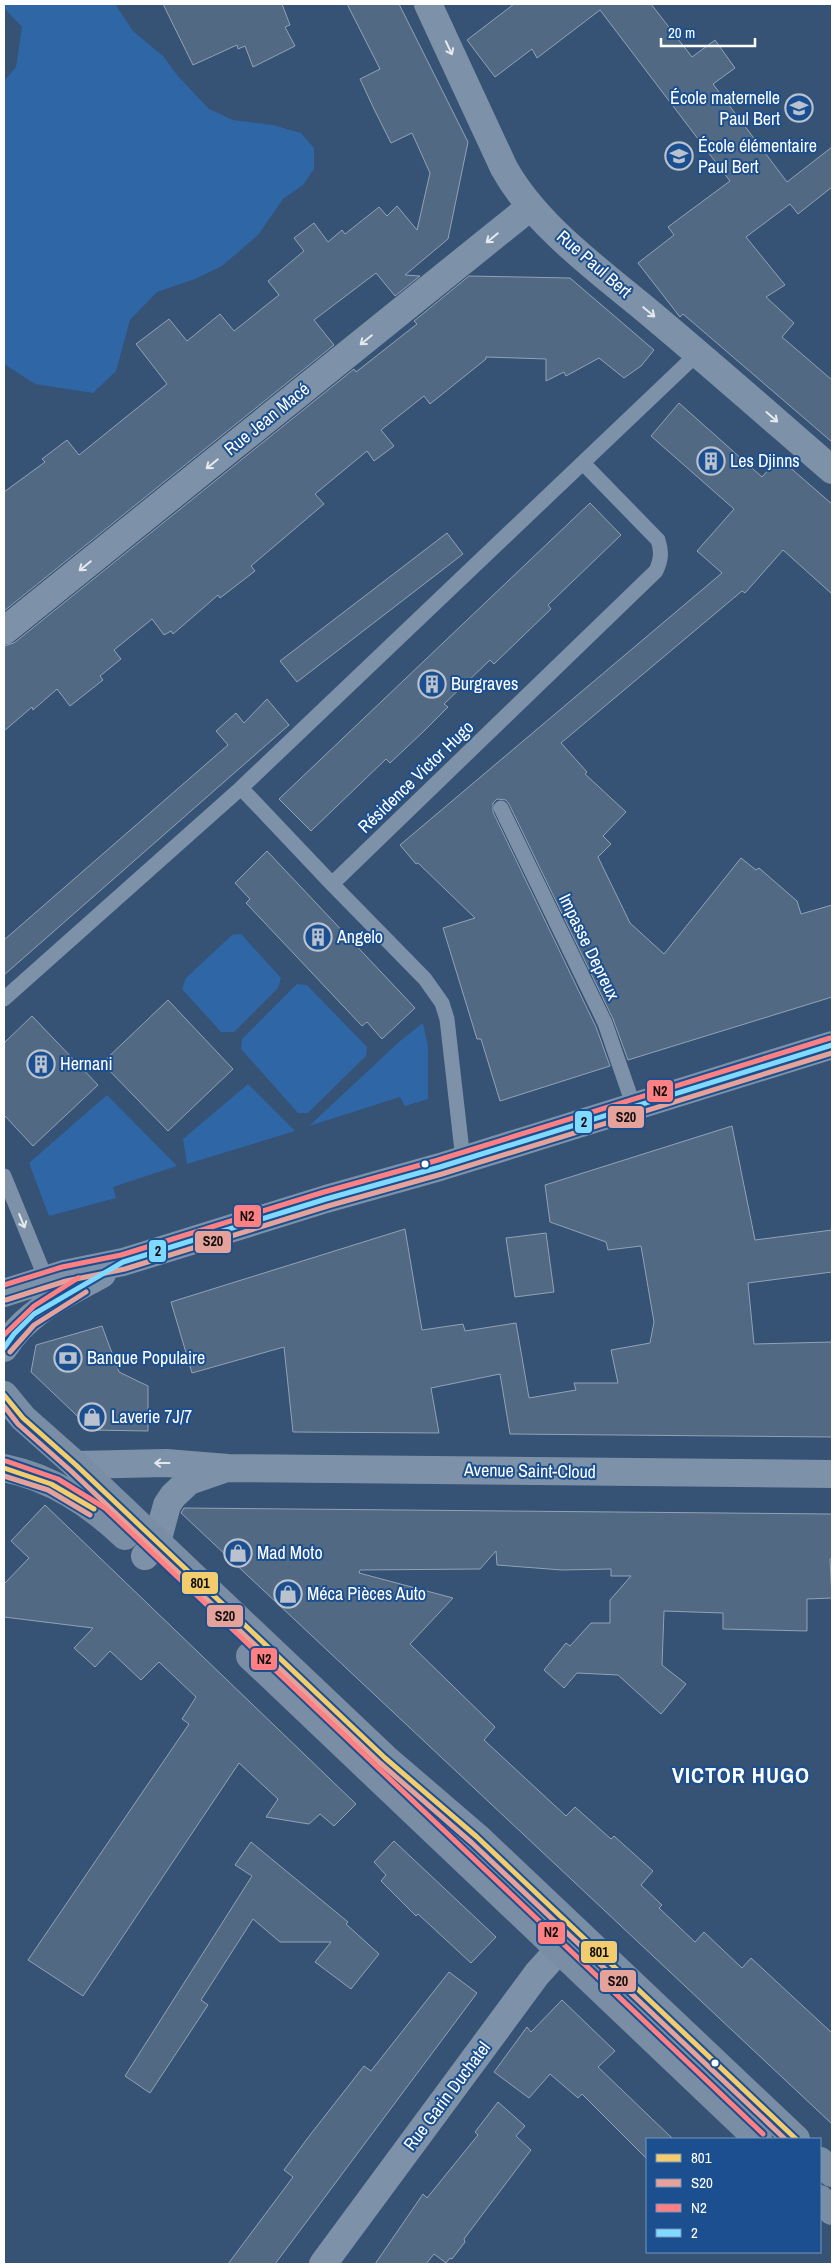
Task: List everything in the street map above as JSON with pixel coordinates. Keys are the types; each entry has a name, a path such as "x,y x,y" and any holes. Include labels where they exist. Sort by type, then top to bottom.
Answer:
{"main road":[{"path":"4,1395 23,1418 76,1465 151,1549 385,1758 468,1828 567,1940 757,2138"},
{"path":"4,1468 47,1482 80,1498 151,1549"},
{"path":"567,1940 795,2138"},
{"path":"821,2162 832,2173"},
{"path":"821,2200 832,2210"}],"street":[{"name":"Rue Paul Bert","path":"428,4 504,168 530,207 588,260 832,470"},
{"name":"Rue Jean Macé","path":"4,631 530,207"},
{"path":"4,1293 46,1279 123,1262 326,1199 463,1160 832,1044"},
{"path":"4,1348 34,1314 123,1262"},
{"name":"Avenue Saint-Cloud","path":"76,1465 166,1463 228,1468 832,1474"},
{"name":"Avenue Saint-Cloud","path":"151,1549 167,1505 181,1488 199,1476 228,1468"},
{"name":"Rue Garin Duchatel","path":"323,2264 537,1974 567,1940"}],"lane":[{"path":"4,999 241,788 698,353"},
{"name":"Résidence Victor Hugo","path":"332,884 643,586 656,571 661,550 658,540 583,463"},
{"path":"241,788 425,979 442,1003 447,1019 463,1160"},
{"name":"Impasse Depreux","path":"501,808 605,1023 634,1107"},
{"path":"4,1176 46,1279"}],"shaded area":[{"path":"4,4 115,4 133,31 163,56 177,75 209,109 233,120 273,125 301,133 314,148 314,169 303,185 283,199 258,235 222,266 195,279 157,292 130,320 116,371 93,393 35,384 4,364 4,81 16,67 22,27 4,8"},
{"path":"241,934 281,978 278,988 234,1032 221,1032 182,989 186,978 232,935"},
{"path":"297,984 307,985 367,1047 366,1056 308,1113 298,1113 241,1049 242,1039"},
{"path":"423,1023 428,1047 428,1099 405,1106 400,1097 309,1126 400,1041"},
{"path":"248,1084 295,1131 187,1164 183,1139"},
{"path":"107,1095 177,1166 113,1187 116,1198 49,1216 29,1163"}],"building":[{"path":"163,4 282,4 290,25 285,27 295,46 253,67 245,46 238,49 237,45 193,65"},
{"path":"347,4 399,4 468,142 448,239 405,275 420,276 395,296 376,273 314,320 334,345 4,611 4,492 45,462 42,459 67,440 79,455 167,384 136,344 169,319 187,341 220,314 234,331 279,295 268,281 304,251 294,238 314,223 328,242 342,230 345,234 379,207 387,216 397,206 417,230 430,173 412,133 391,143 374,109 360,79 380,69"},
{"path":"514,4 651,4 692,57 715,40 735,68 713,84 787,182 832,147 832,187 798,214 790,204 746,237 785,285 766,297 794,323 782,337 832,380 832,442 683,314 680,317 638,263 674,235 668,227 730,181 600,10 537,58 532,49 495,77 467,40"},
{"path":"469,276 570,278 654,350 641,366 624,378 599,358 566,376 564,372 546,381 546,359 486,357 486,359 430,404 424,396 381,430 394,446 374,461 367,451 315,494 324,504 251,566 255,571 220,598 218,595 173,634 171,631 164,635 152,619 114,650 121,659 100,676 103,680 70,706 57,689 33,710 32,707 4,731 4,646 14,643 354,369 356,372 417,324 414,321"},
{"path":"679,403 762,477 779,458 832,504 832,594 783,550 745,593 742,591 561,743 587,772 585,774 626,812 603,836 611,844 598,857 630,923 664,954 741,858 756,870 759,868 797,901 801,914 832,905 832,997 628,1060 613,1019 509,804 506,800 497,799 493,803 493,812 596,1027 610,1066 500,1101 481,1039 477,1039 443,928 475,918 418,863 416,864 400,845 722,573 697,551 734,509 651,436"},
{"name":"Burgraves","path":"590,503 621,535 548,605 551,609 494,664 490,660 444,704 448,707 424,731 390,763 386,759 311,831 279,799"},
{"path":"447,533 463,554 297,682 280,661"},
{"path":"267,699 289,725 4,975 4,940 228,745 216,731 236,713 244,723"},
{"name":"Angelo","path":"267,851 415,1008 382,1039 367,1022 362,1026 246,903 250,899 235,883"},
{"path":"168,1000 233,1069 168,1131 102,1063"},
{"name":"Hernani","path":"32,1016 98,1085 33,1146 4,1115 4,1043"},
{"path":"732,1126 755,1240 832,1230 832,1272 748,1283 754,1344 832,1342 832,1437 510,1434 500,1374 431,1388 439,1433 293,1432 284,1347 192,1373 171,1302 405,1229 422,1330 463,1324 465,1331 516,1323 529,1398 576,1390 574,1383 618,1383 611,1350 650,1343 654,1322 641,1246 608,1250 606,1242 550,1222 545,1185"},
{"path":"546,1233 554,1292 515,1297 506,1238"},
{"path":"102,1326 119,1372 148,1386 148,1431 92,1430 31,1372 36,1345"},
{"path":"45,1505 356,1804 334,1826 320,1814 309,1824 266,1817 278,1799 239,1763 83,1996 28,1960 189,1724 182,1719 196,1697 159,1662 141,1680 110,1651 95,1667 74,1648 93,1628 4,1617 4,1584 29,1558 11,1541"},
{"path":"184,1508 832,1514 832,1559 830,1559 832,1598 807,1599 807,1631 723,1629 723,1613 664,1611 662,1665 686,1684 661,1714 618,1675 577,1673 564,1688 544,1670 566,1643 570,1646 591,1623 610,1623 610,1600 631,1576 611,1576 611,1569 562,1570 497,1565 496,1551 480,1569 360,1570 359,1573 453,1598 410,1644 495,1727 484,1740 566,1816 575,1807 611,1839 614,1836 653,1871 641,1885 662,1905 659,1908 695,1942 704,1932 742,1968 751,1958 832,2033 832,2124 181,1513"},
{"path":"394,1841 496,1937 471,1963 418,1914 416,1916 381,1881 386,1875 374,1862"},
{"path":"251,1842 348,1922 346,1924 379,1954 351,1989 315,1962 331,1942 280,1942 253,1919 201,2000 208,2005 150,2093 125,2076 252,1876 235,1865"},
{"path":"449,1972 477,1993 275,2264 228,2264 293,2177 284,2170 310,2135 364,2066 371,2071"},
{"path":"562,2000 615,2051 598,2067 672,2138 646,2138 646,2158 582,2094 578,2098 550,2074 529,2098 494,2072 527,2027 531,2032"},
{"path":"498,2102 525,2126 516,2136 531,2150 464,2239 465,2242 452,2259 450,2258 446,2263 434,2254 426,2264 375,2264 423,2194 427,2198 478,2135 475,2132"}],"transit line":[{"name":"N2","path":"4,1285 62,1267 121,1255 324,1192 438,1160 830,1038"},
{"name":"2","path":"4,1348 14,1334 34,1314 123,1262 326,1199 440,1167 832,1045"},
{"name":"S20","path":"6,1300 66,1281 125,1269 328,1206 442,1174 832,1053"},
{"name":"N2","path":"4,1335 34,1306 78,1278"},
{"name":"S20","path":"10,1352 34,1325 86,1292"},
{"name":"801","path":"4,1395 23,1418 76,1465 385,1758 477,1837 795,2138"},
{"name":"S20","path":"4,1406 18,1424 71,1471 380,1763 472,1843 784,2138"},
{"name":"N2","path":"6,1461 58,1479 105,1508 763,2134"},
{"name":"801","path":"4,1468 51,1484 94,1509"},
{"name":"S20","path":"4,1476 48,1490 90,1515"}],"place":[{"name":"École maternelle Paul Bert","path":"799,108"},
{"name":"École élémentaire Paul Bert","path":"679,156"},
{"name":"Les Djinns","path":"711,461"},
{"name":"Burgraves","path":"432,684"},
{"name":"Angelo","path":"318,937"},
{"name":"Hernani","path":"41,1064"},
{"name":"Banque Populaire","path":"68,1358"},
{"name":"Laverie 7J/7","path":"92,1417"},
{"name":"Mad Moto","path":"238,1553"},
{"name":"Méca Pièces Auto","path":"288,1594"}],"district":[{"name":"VICTOR HUGO","path":"741,1775"}]}
